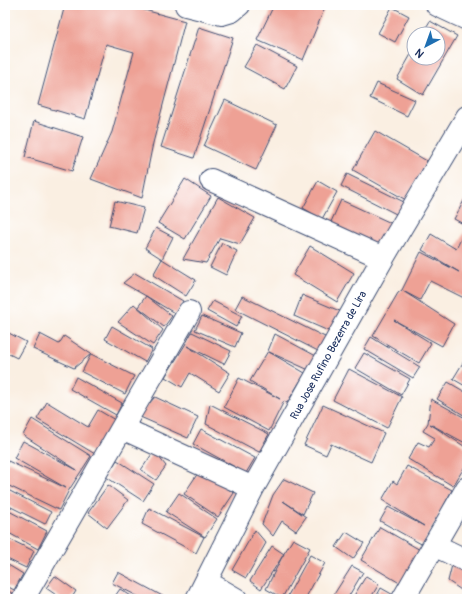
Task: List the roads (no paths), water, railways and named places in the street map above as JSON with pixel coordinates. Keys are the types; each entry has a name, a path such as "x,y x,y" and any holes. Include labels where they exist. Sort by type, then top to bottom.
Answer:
{"street":[{"path":"186,5 222,14 232,12 239,5"},
{"path":"437,5 467,19"},
{"name":"Rua Jose Rufino Bezerra de Lira","path":"202,591 253,488 382,258 467,117"},
{"path":"211,180 382,258"},
{"path":"23,599 189,312"},
{"path":"122,428 253,488"},
{"path":"403,599 467,488"},
{"path":"434,545 467,561"},
{"path":"202,591 236,599"}]}
